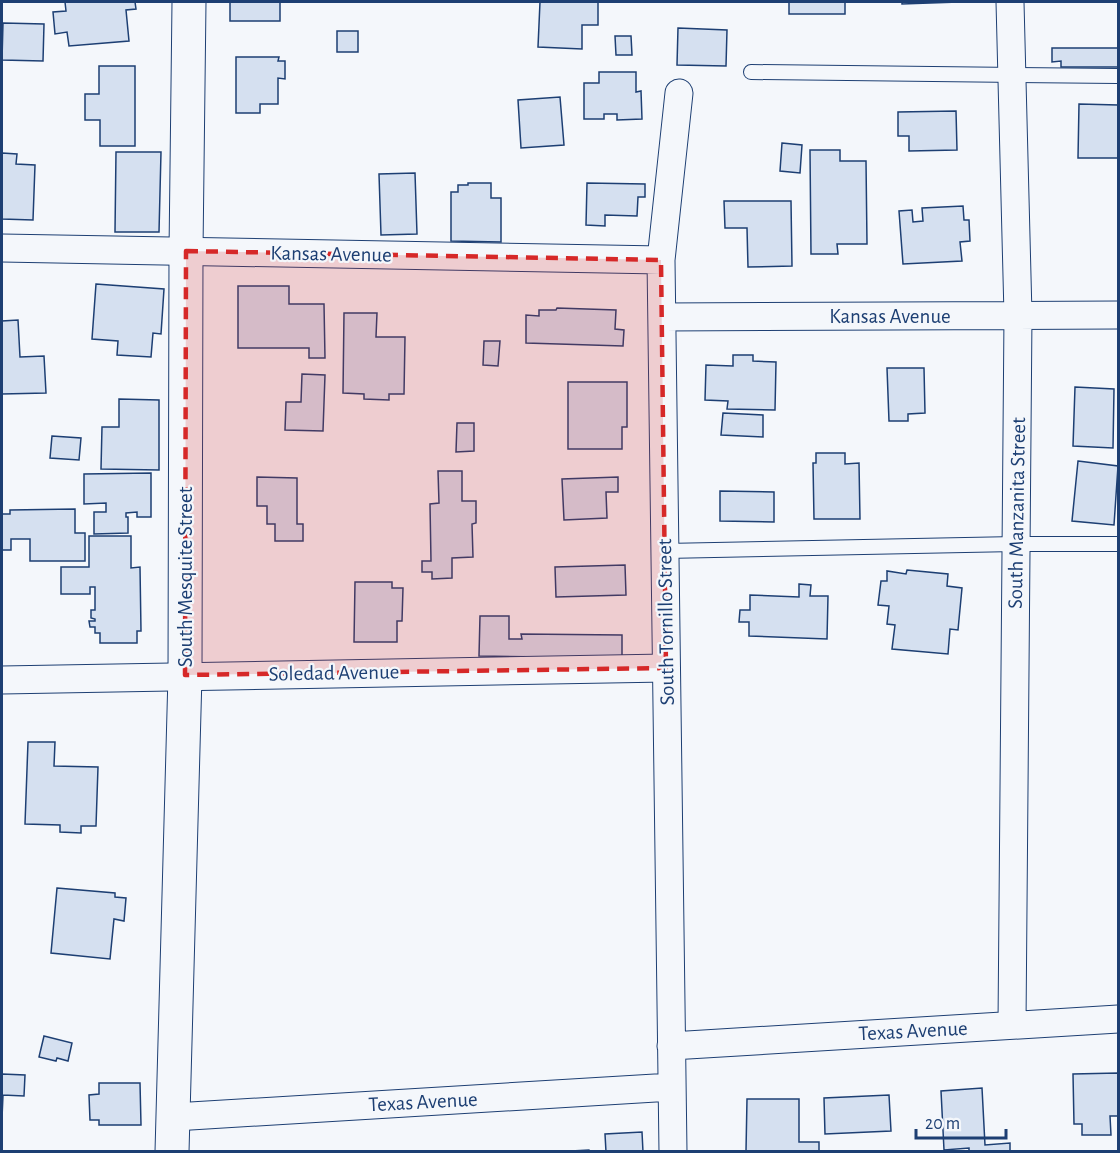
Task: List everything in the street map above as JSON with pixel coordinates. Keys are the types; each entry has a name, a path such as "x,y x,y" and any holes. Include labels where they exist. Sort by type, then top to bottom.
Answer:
{"street":[{"name":"South Mesquite Street","path":"172,1152 185,675 189,2"},
{"name":"South Manzanita Street","path":"1010,2 1018,315 1012,1025"},
{"name":"South Tornillo Street","path":"673,1152 661,260 679,93"},
{"name":"Kansas Avenue","path":"2,248 661,260"},
{"name":"Kansas Avenue","path":"662,317 1119,315"},
{"name":"Soledad Avenue","path":"2,680 666,668"},
{"name":"Texas Avenue","path":"671,1046 1119,1019"},
{"name":"Texas Avenue","path":"174,1117 672,1087"}],"lane":[{"path":"751,72 1119,76"},
{"path":"665,551 1119,544"}],"highlighted area":[{"path":"186,251 661,260 666,668 185,675"}],"building":[{"path":"65,2 135,2 136,9 126,10 129,41 69,46 67,32 55,34 53,12 66,11"},
{"path":"230,2 280,2 280,21 230,21"},
{"path":"540,2 598,2 598,25 582,25 582,49 538,47"},
{"path":"789,2 845,2 845,14 789,14"},
{"path":"902,2 959,2 902,4"},
{"path":"3,23 44,24 43,61 2,60"},
{"path":"678,28 727,30 726,66 677,65"},
{"path":"337,31 358,31 358,52 337,52"},
{"path":"615,36 631,36 632,55 616,55"},
{"path":"1052,48 1118,48 1118,67 1061,67 1061,61 1052,62"},
{"path":"236,57 279,57 278,61 285,61 285,79 278,78 278,104 260,104 260,113 236,113"},
{"path":"99,66 135,66 135,146 100,146 100,120 85,120 85,94 99,94"},
{"path":"599,72 636,72 636,92 641,91 642,119 617,120 617,114 604,114 604,119 584,119 584,83 599,83"},
{"path":"560,97 564,145 521,148 518,100"},
{"path":"1079,104 1118,105 1118,158 1078,158"},
{"path":"956,111 957,150 909,151 909,136 898,136 898,112"},
{"path":"782,143 802,145 800,173 780,171"},
{"path":"810,150 840,150 840,161 866,161 867,244 837,244 838,254 811,254"},
{"path":"116,152 161,152 159,232 115,232"},
{"path":"2,153 17,154 16,164 35,165 33,220 2,219"},
{"path":"415,173 417,234 381,235 379,174"},
{"path":"468,183 491,183 491,198 501,198 501,242 451,241 451,192 458,192 458,185 468,185"},
{"path":"587,183 645,184 645,197 638,197 637,216 605,215 605,226 586,225"},
{"path":"724,201 791,201 792,266 748,267 747,228 725,228"},
{"path":"963,206 964,220 969,220 970,241 960,242 962,261 903,264 899,211 912,210 913,222 923,221 922,208"},
{"path":"96,284 164,289 161,334 153,333 151,357 117,355 118,341 92,339"},
{"path":"238,286 289,286 289,304 324,304 325,358 309,358 309,348 238,348"},
{"path":"557,308 616,310 615,329 624,330 623,346 526,343 526,315 539,316 539,310 556,310"},
{"path":"344,313 377,313 376,337 405,337 404,394 389,394 389,400 364,399 364,394 343,393"},
{"path":"18,320 20,357 44,356 46,393 2,394 2,321"},
{"path":"484,341 500,341 498,366 483,365"},
{"path":"733,355 753,355 753,361 776,362 775,410 727,409 728,401 705,400 706,365 733,366"},
{"path":"887,368 924,368 925,413 908,414 908,421 889,421"},
{"path":"302,374 325,375 323,431 285,430 286,402 301,402"},
{"path":"568,382 627,382 627,427 622,427 622,449 568,449"},
{"path":"1075,387 1114,389 1113,448 1073,446"},
{"path":"119,399 159,400 159,470 101,469 102,427 119,427"},
{"path":"723,413 763,415 763,437 721,435"},
{"path":"457,423 474,423 474,451 456,452"},
{"path":"52,436 81,438 79,460 50,458"},
{"path":"816,453 845,453 845,464 859,463 860,519 814,519 813,463 816,463"},
{"path":"1078,461 1118,466 1114,525 1072,521"},
{"path":"438,471 462,471 462,501 476,501 476,523 472,524 473,557 452,558 452,578 432,579 432,572 422,572 422,561 431,561 430,504 439,503"},
{"path":"151,473 151,517 137,517 137,512 126,513 128,533 94,534 94,512 106,512 106,503 84,504 84,474"},
{"path":"257,477 297,478 297,524 303,524 303,541 275,541 275,524 267,524 267,506 257,506"},
{"path":"618,477 618,492 606,492 607,518 564,520 562,479"},
{"path":"720,491 774,492 774,522 720,521"},
{"path":"75,509 75,533 85,533 85,561 30,561 30,539 11,539 11,550 2,550 2,514 10,514 10,510"},
{"path":"89,536 131,536 131,568 140,567 141,631 137,631 137,643 100,643 100,633 95,633 95,627 90,627 89,621 95,621 91,618 91,610 95,610 95,587 90,587 90,594 61,594 61,567 89,567"},
{"path":"625,565 626,595 556,597 555,567"},
{"path":"907,570 948,574 947,586 962,588 958,630 950,629 948,654 892,649 895,625 887,624 889,606 878,605 881,581 887,581 887,571 906,574"},
{"path":"355,582 392,582 392,588 403,588 402,621 397,621 397,642 354,642"},
{"path":"799,584 811,585 810,596 828,596 827,639 749,636 749,622 739,622 740,610 750,610 750,595 799,597"},
{"path":"480,616 509,616 509,639 522,639 521,634 622,635 622,658 479,656"},
{"path":"28,742 55,742 54,766 98,767 96,826 81,826 81,833 60,832 60,825 25,824"},
{"path":"57,888 115,893 115,897 126,898 124,921 114,919 110,959 51,953"},
{"path":"44,1036 72,1043 68,1061 39,1057"},
{"path":"1118,1073 1118,1116 1110,1116 1111,1135 1082,1135 1082,1124 1074,1124 1073,1074"},
{"path":"2,1074 25,1075 24,1096 3,1095 2,1118"},
{"path":"99,1083 140,1083 141,1125 99,1125 99,1120 90,1120 89,1095 99,1094"},
{"path":"982,1088 985,1145 1010,1143 1010,1152 969,1152 969,1148 944,1150 941,1091"},
{"path":"889,1095 891,1131 825,1134 824,1098"},
{"path":"747,1099 799,1099 799,1142 819,1142 819,1152 746,1151"},
{"path":"642,1132 643,1152 606,1152 605,1134"},
{"path":"589,1150 590,1152 552,1152"}]}
